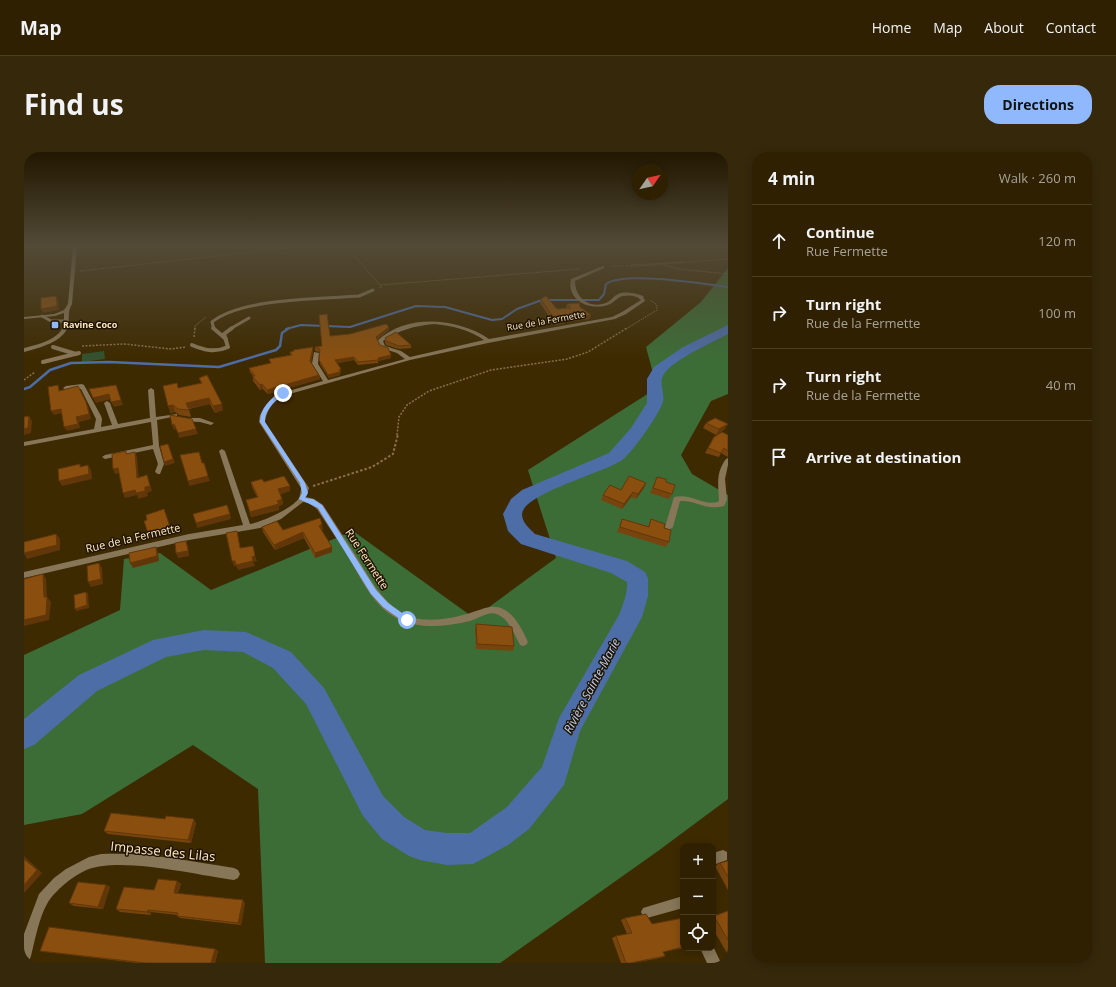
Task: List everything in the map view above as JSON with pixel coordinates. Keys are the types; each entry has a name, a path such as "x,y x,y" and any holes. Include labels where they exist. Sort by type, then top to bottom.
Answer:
{"street":[{"path":"24,350 51,345 62,333 66,326 66,311 70,304 72,284"},
{"name":"Rue de la Fermette","path":"305,488 265,427 262,417 272,400 277,396 409,359 488,341 624,314 642,301 643,298 636,295 624,294 618,296 609,303 593,305 580,301 575,297 573,284"},
{"path":"24,318 66,311"},
{"path":"409,359 399,352 384,347 380,341 403,329 436,322 473,332 488,341"},
{"path":"316,353 315,364 326,382"},
{"path":"66,388 82,386 86,389 90,403 99,419 97,431"},
{"path":"151,390 156,446 160,464 158,472"},
{"path":"107,403 116,427"},
{"path":"24,444 175,415"},
{"path":"166,417 211,423"},
{"path":"104,457 156,446"},
{"path":"222,451 248,528"},
{"path":"669,528 677,499 683,497 710,505 721,504 723,500 723,466 728,460"},
{"path":"302,499 305,488"},
{"name":"Rue de la Fermette","path":"24,575 189,537 248,528 278,517 302,499"},
{"name":"Rue Fermette","path":"302,499 311,501 320,507 374,592 395,614 407,620 423,623 469,617 493,610 508,617 518,631 523,642"},
{"name":"Impasse des Lilas","path":"24,956 42,900 56,884 71,872 89,862 109,859 131,860 234,874"},
{"path":"647,912 680,903"},
{"path":"708,951 714,963"}],"lane":[{"path":"226,339 215,331 212,327 212,322 217,318 233,311 276,302 359,296 372,290"},
{"path":"42,316 51,321 66,321"},
{"path":"192,345 208,350 223,350 228,347 224,334 249,318"},
{"path":"43,362 77,354 51,345"},
{"path":"51,345 56,359"}],"path":[{"path":"372,290 382,287 380,285 394,284"},
{"path":"305,488 372,467 393,454 399,417 406,405 429,391 491,370 567,359 588,352 657,310 657,305 654,302 643,298"},
{"path":"79,346 124,344 171,349 192,345 195,326 211,314"},
{"path":"24,380 35,372"}],"green space":[{"path":"715,284 728,284 728,394 711,401 681,455 692,474 728,495 728,799 658,851 500,963 265,963 258,789 193,745 82,814 24,825 24,655 120,610 124,559 160,553 211,590 353,531 474,618 556,558 528,470 657,388 646,347 701,302"},
{"path":"104,351 105,359 82,362 82,354"}],"building":[{"path":"56,296 57,306 41,309 41,298"},
{"path":"546,296 557,309 571,308 567,304 579,303 580,307 591,315 565,318 566,319 556,321 541,299"},
{"path":"327,314 330,336 350,334 386,324 389,327 376,337 380,345 388,348 391,355 378,358 378,360 358,362 354,357 335,360 341,369 339,370 340,372 328,375 319,360 320,349 315,347 322,346 319,315"},
{"path":"396,332 411,345 399,346 386,341 385,338"},
{"path":"313,347 310,361 319,375 267,390 252,376 255,376 249,368 271,363 269,359 292,355 290,352 294,351 293,350"},
{"path":"207,375 222,404 213,406 209,398 186,403 189,410 178,409 173,405 168,406 163,386 177,383 178,388 202,383 199,378"},
{"path":"58,385 59,391 78,386 86,402 89,414 76,417 78,424 64,427 61,409 51,411 48,387"},
{"path":"116,385 121,400 111,402 109,394 93,398 89,389"},
{"path":"170,415 192,419 196,429 178,433 174,424 172,425"},
{"path":"29,416 28,428 24,429 24,417"},
{"path":"715,418 728,424 719,429 706,423"},
{"path":"722,432 728,435 728,451 724,448 721,453 708,448 714,437"},
{"path":"168,444 173,459 164,462 160,446"},
{"path":"126,451 126,454 135,452 137,478 147,475 150,486 145,487 145,491 136,493 135,490 123,493 118,468 113,469 112,454"},
{"path":"199,452 208,476 188,481 180,455"},
{"path":"80,464 80,467 88,465 89,474 59,481 58,469"},
{"path":"284,476 290,486 278,489 282,499 277,501 279,504 250,512 246,500 258,497 251,482 262,479 264,482"},
{"path":"629,476 646,483 638,494 633,492 624,504 603,495 610,485 621,490"},
{"path":"657,477 666,479 666,482 675,485 672,494 653,488"},
{"path":"227,505 230,514 196,523 193,514"},
{"path":"164,509 170,527 148,533 144,521 147,520 146,515"},
{"path":"320,518 322,524 319,526 332,547 315,553 303,532 274,545 262,527 277,521 283,530"},
{"path":"622,519 649,527 651,519 665,524 664,528 671,530 669,542 620,527"},
{"path":"237,531 240,548 253,546 255,556 252,557 253,561 236,565 235,561 232,561 226,533"},
{"path":"56,534 57,545 24,553 24,542"},
{"path":"186,541 188,551 176,553 175,543"},
{"path":"156,547 157,556 130,563 129,553"},
{"path":"99,563 101,579 88,582 87,566"},
{"path":"43,574 44,597 47,597 46,615 24,620 24,579"},
{"path":"86,592 87,605 75,609 74,595"},
{"path":"476,624 512,627 514,646 477,644"},
{"path":"111,813 165,819 166,816 194,819 188,840 104,831"},
{"path":"24,859 37,870 24,885"},
{"path":"728,861 728,877 720,863"},
{"path":"158,879 177,881 174,893 243,900 238,923 177,916 178,913 116,909 124,887 154,890"},
{"path":"78,882 106,885 98,907 69,903"},
{"path":"728,911 728,940 716,919 716,915"},
{"path":"646,914 652,924 680,919 680,948 663,952 665,956 626,963 616,936 632,933 625,918"},
{"path":"49,927 215,949 211,963 146,963 40,951"}],"waterway":[{"name":"Ravine Coco","path":"289,328 301,325 350,327 416,306 445,307 492,320 502,319 517,309 542,300 599,300 604,294 606,284"},
{"name":"Ravine Coco","path":"704,284 728,287"},
{"name":"Ravine Coco","path":"24,389 30,387 50,370 71,363 109,362 219,367 276,350 280,346 282,333 289,328"},
{"name":"Rivière Sainte-Marie","path":"24,736 88,683 162,647 204,640 246,642 282,660 315,696 373,806 393,828 420,845 447,849 473,848 497,834 518,818 554,775 568,727 630,617 637,596 637,578 629,572 619,567 528,539 515,526 512,514 518,504 529,494 544,486 587,470 619,454 636,432 655,403 656,397 654,379 659,370 676,357 728,329"}],"place":[{"name":"Ravine Coco","path":"55,325"}],"route":[{"path":"283,393 272,400 268,405 262,417 262,422 303,483 305,493 302,499 311,501 320,507 374,592 395,614 407,620"}]}
